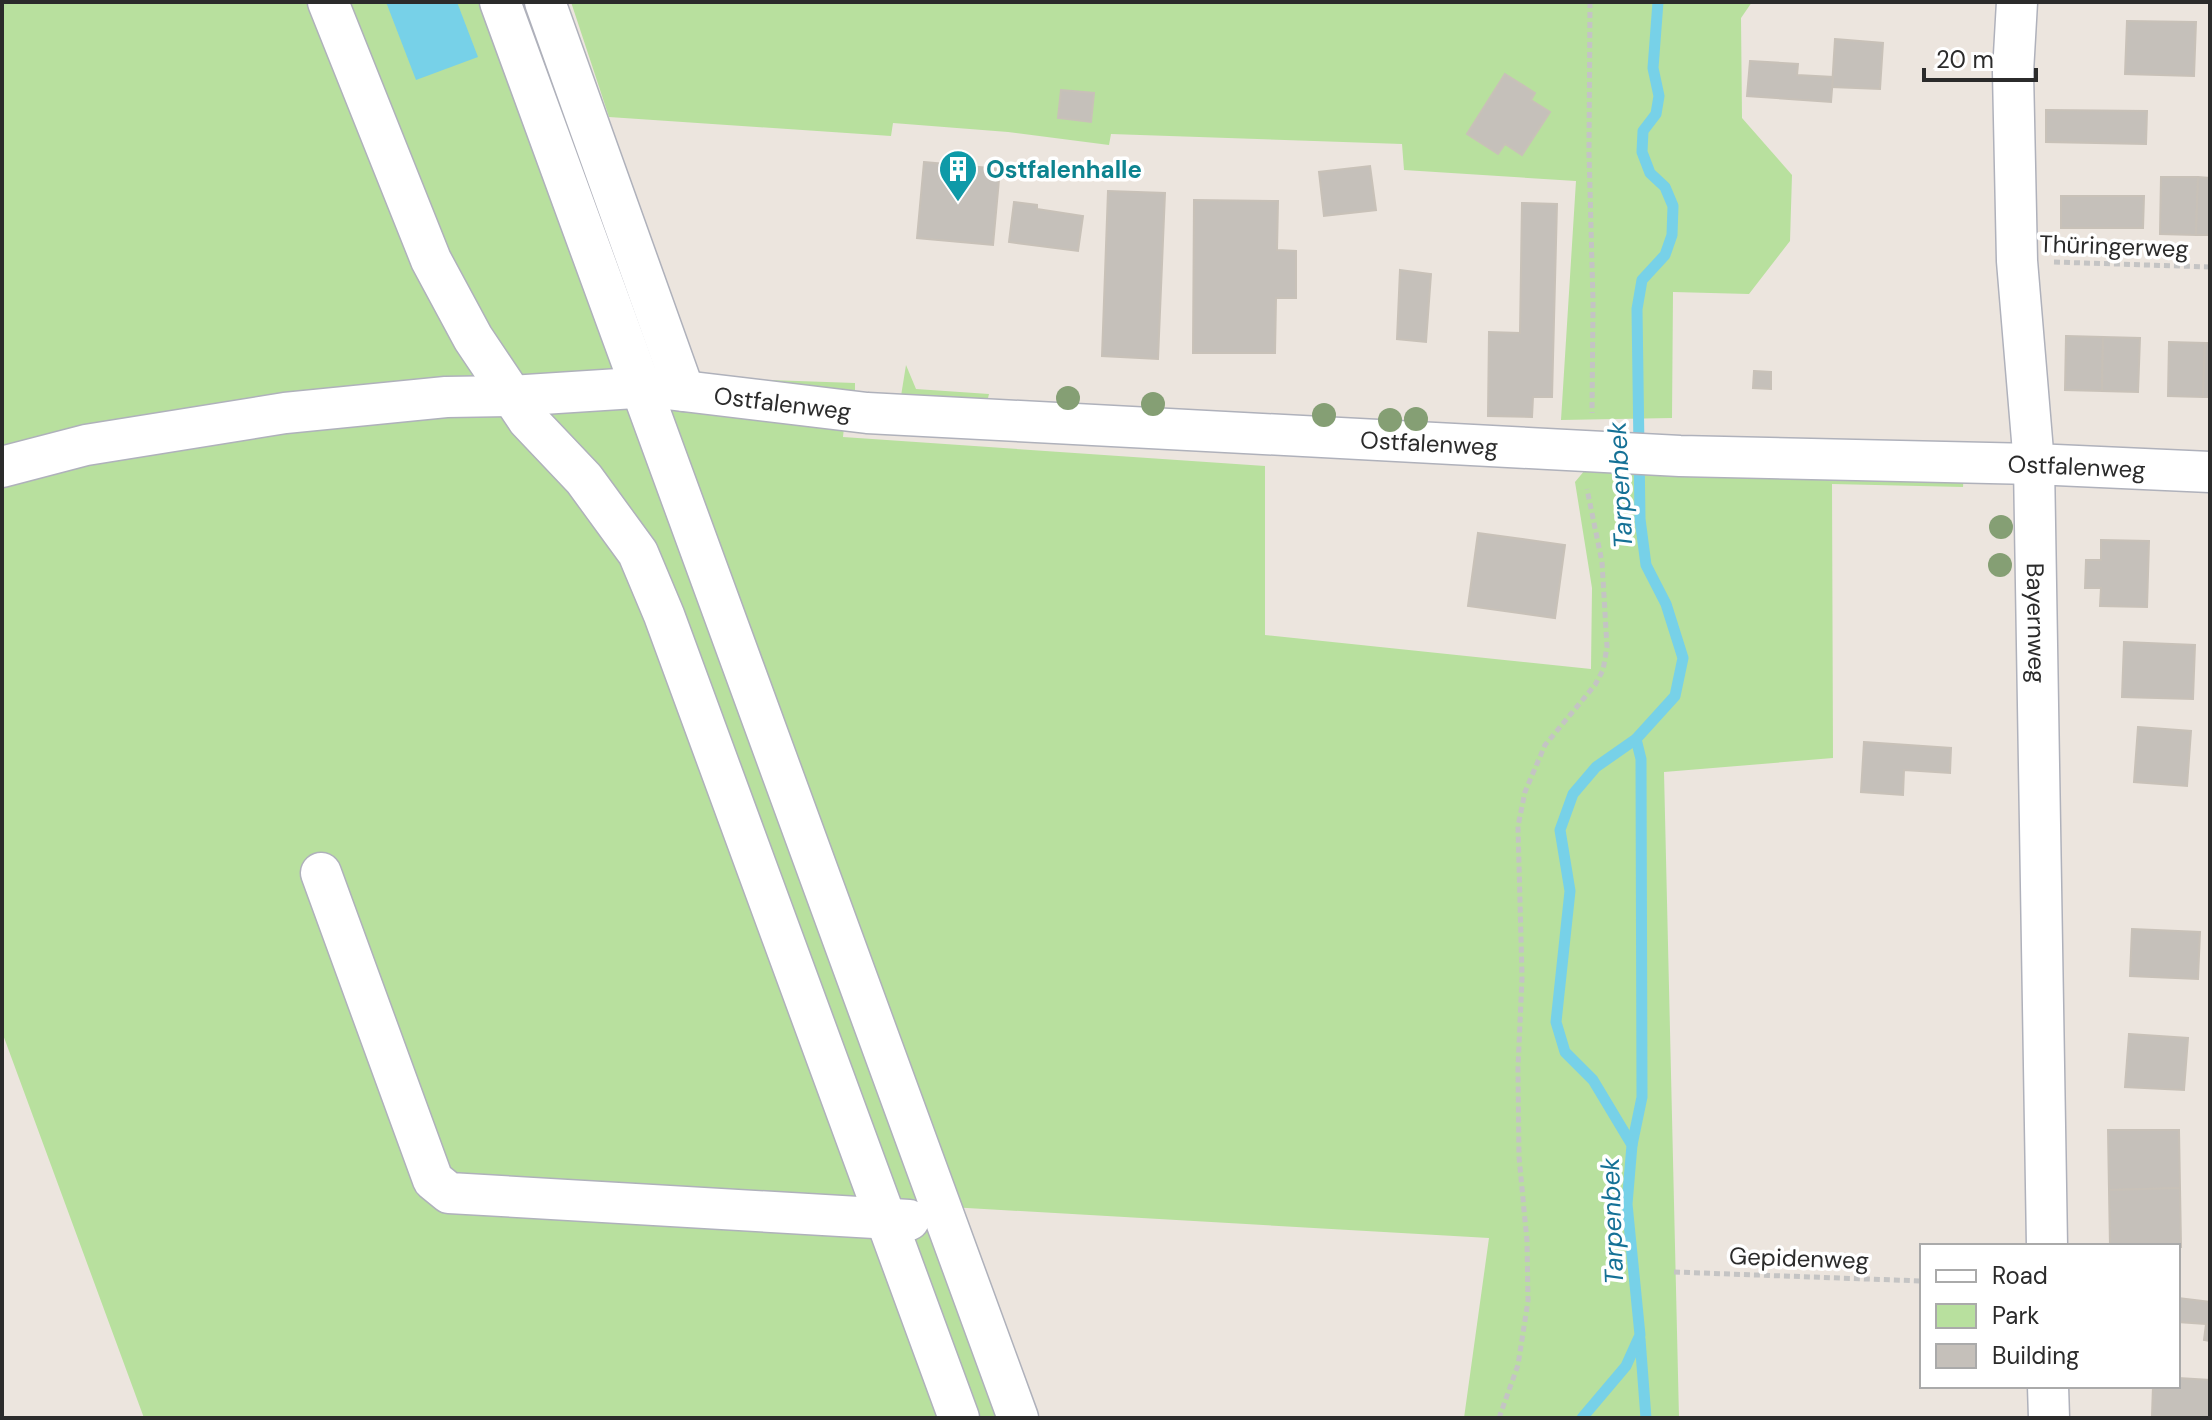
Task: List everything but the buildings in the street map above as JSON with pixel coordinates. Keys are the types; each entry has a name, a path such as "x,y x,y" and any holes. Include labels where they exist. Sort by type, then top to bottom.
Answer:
{"street":[{"path":"328,2 431,260 473,338 528,420 584,479 638,553 664,615 959,1418"},
{"path":"500,2 658,389 1018,1418"},
{"path":"545,2 658,389"},
{"name":"Bayernweg","path":"2017,2 2013,72 2017,261 2034,464 2047,1244"},
{"name":"Ostfalenweg","path":"2,467 86,445 285,413 446,397 658,389 867,413 1261,420 1600,452 2210,472"},
{"path":"321,873 433,1180 449,1193 951,1223"},
{"path":"2048,1388 2049,1418"}],"path":[{"path":"1499,1418 1518,1365 1528,1301 1527,1241 1519,1157 1518,1068 1522,977 1518,826 1525,792 1545,745 1595,685 1603,670 1607,647 1602,562 1582,466 1600,452 1592,431 1590,2"},
{"name":"Thüringerweg","path":"2017,261 2210,267"},
{"name":"Gepidenweg","path":"1674,1272 1920,1281"}],"green space":[{"path":"2,2 315,2 572,489 620,558 649,621 944,1418 144,1418 2,1032"},
{"path":"343,2 494,2 630,376 519,380 443,255"},
{"path":"571,2 1752,2 1741,18 1742,118 1792,175 1790,241 1749,294 1673,292 1672,418 1561,420 1576,181 1404,170 1402,144 1111,134 1109,145 1008,132 893,123 891,136 609,117"},
{"path":"906,365 916,389 989,394 987,402 901,396"},
{"path":"707,378 855,383 855,396"},
{"path":"653,395 844,427 843,437 1265,466 1265,635 1591,669 1592,588 1575,482 1590,464 1964,472 1963,487 1832,484 1833,758 1664,772 1679,1418 1464,1418 1489,1238 950,1207"},
{"path":"629,401 939,1218 901,1211 650,547 557,428 543,402"},
{"path":"909,1226 935,1228 1012,1418 970,1418"}],"water":[{"path":"386,2 457,2 478,57 416,80"}],"waterway":[{"name":"Tarpenbek","path":"1582,1418 1626,1366 1640,1335 1627,1204 1632,1145 1593,1080 1565,1052 1556,1022 1570,891 1560,830 1573,794 1596,767 1636,739 1675,696 1683,658 1666,604 1646,565 1640,519 1637,309 1642,280 1665,255 1672,235 1673,206 1665,187 1650,173 1642,152 1643,131 1656,114 1659,96 1653,68 1658,2"},
{"path":"1632,1145 1642,1097 1641,759 1636,739"},
{"path":"1640,1339 1646,1418"}],"place":[{"name":"Ostfalenhalle","path":"958,203"}]}
